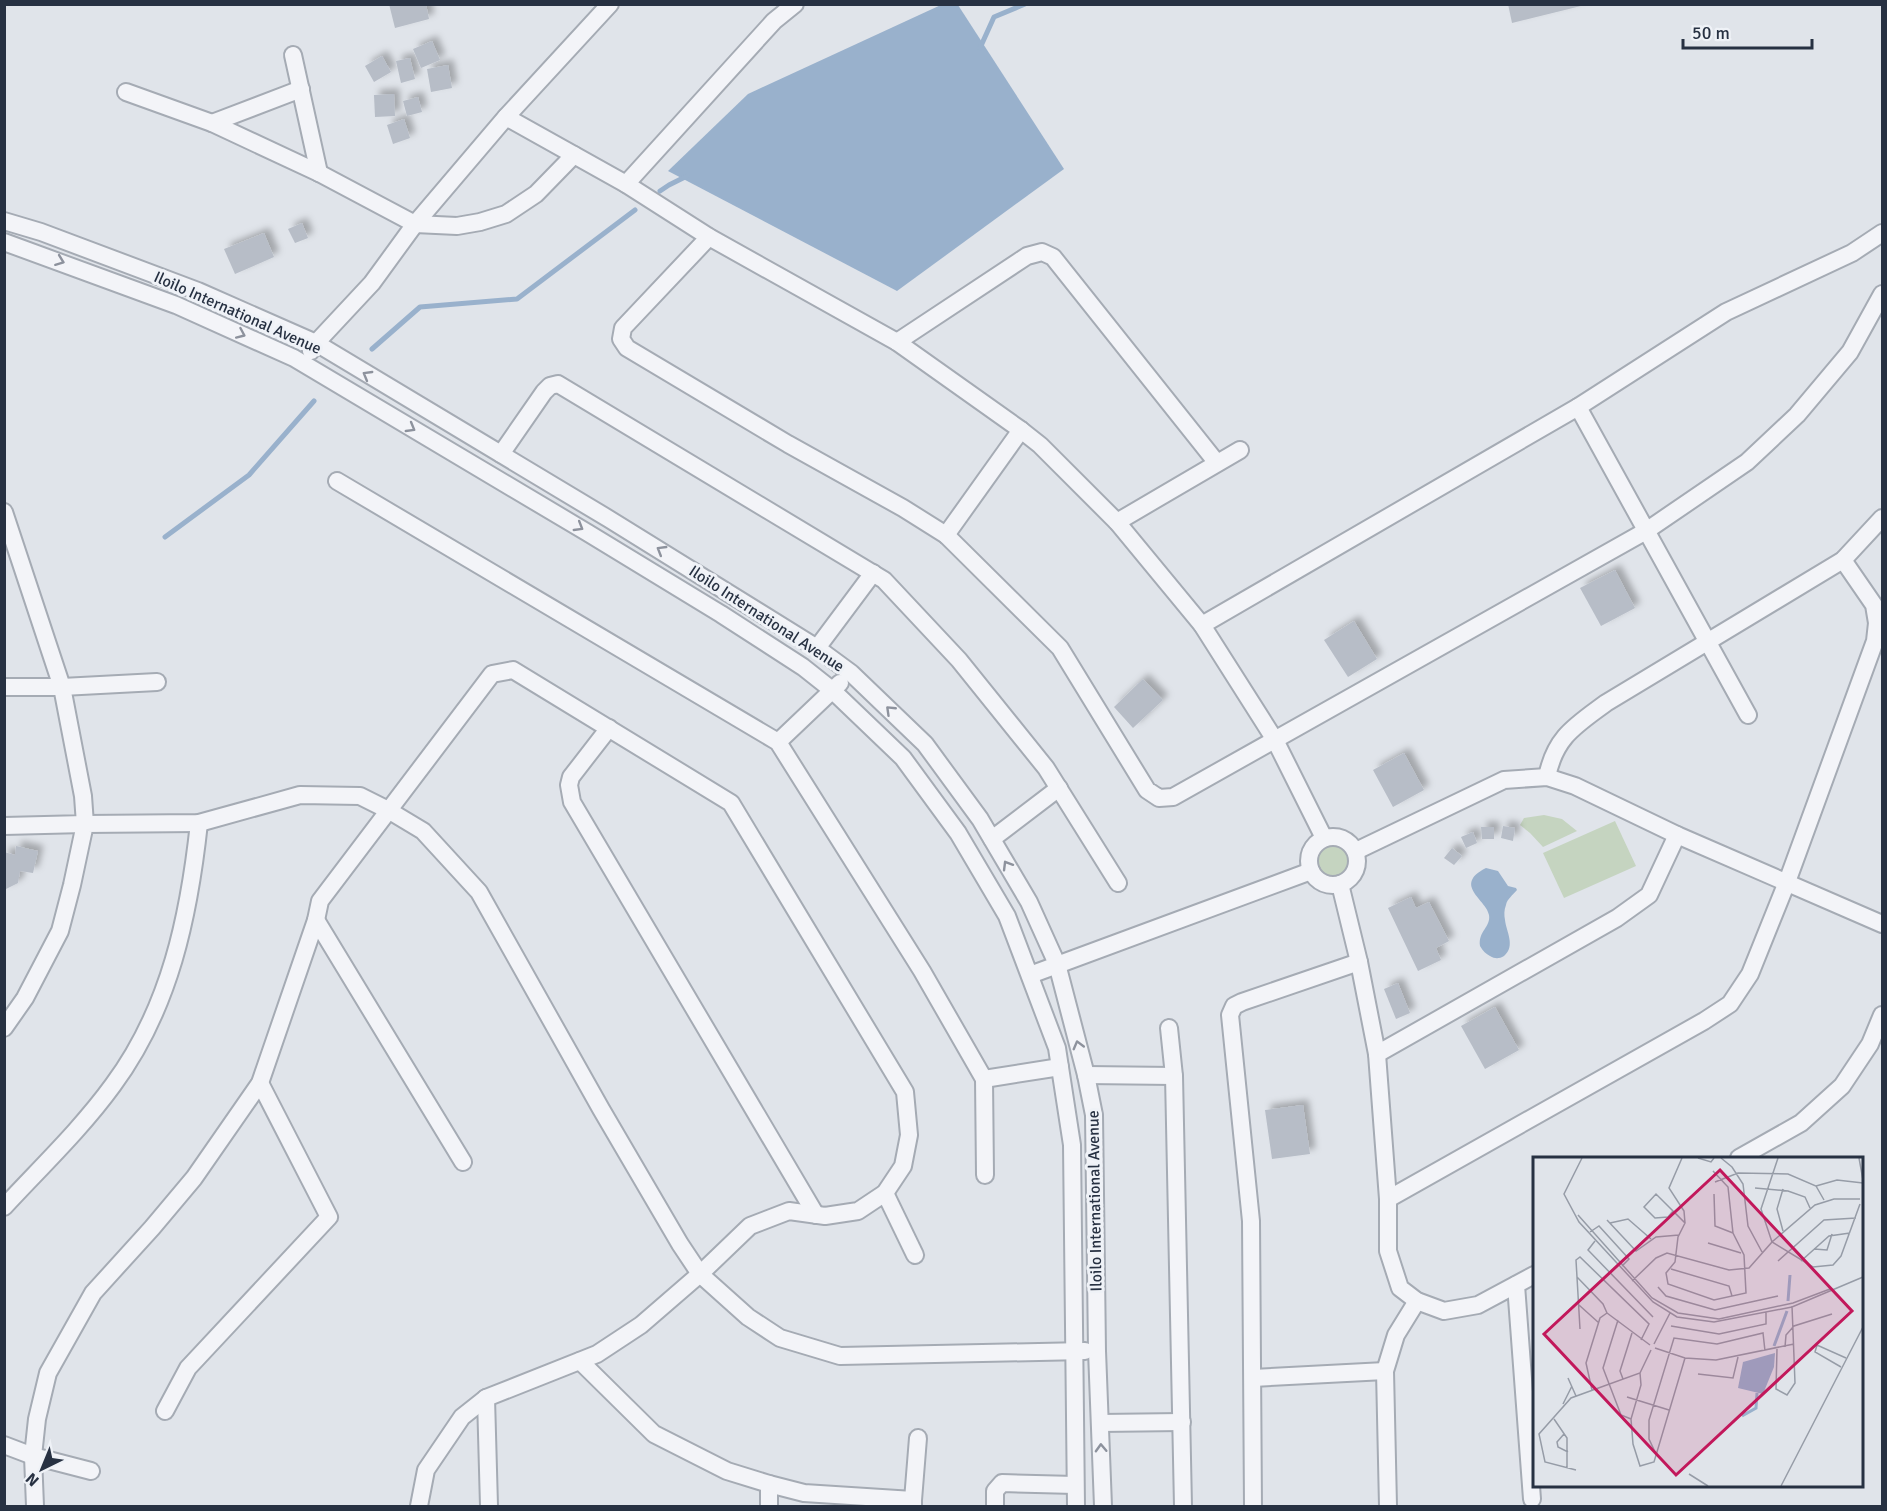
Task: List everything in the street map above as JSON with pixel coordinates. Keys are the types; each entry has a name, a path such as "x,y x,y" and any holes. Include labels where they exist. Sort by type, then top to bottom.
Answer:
{"street":[{"path":"303,363 316,343 372,283 415,224 506,117 610,4"},
{"path":"626,184 774,21 795,4"},
{"path":"293,56 320,173"},
{"path":"212,123 301,89"},
{"path":"126,92 212,123 320,173 415,224 457,226 506,214 536,194 574,155"},
{"path":"506,117 626,184 709,237 897,342 1040,445 1117,522 1202,625 1275,740 1324,838"},
{"name":"Iloilo International Avenue","path":"4,221 41,232 198,291 316,343 743,600 817,648 851,673 925,744 980,819 1029,902 1057,964 1086,1076 1094,1115 1097,1351 1103,1506"},
{"path":"1202,625 1578,407 1726,312 1852,253 1882,233"},
{"path":"709,237 623,328 621,339 627,348 946,535 1060,648 1147,790 1159,798 1173,797 1646,531 1747,462 1797,415 1850,352 1882,294"},
{"name":"Iloilo International Avenue","path":"4,242 176,305 303,363 803,667 832,690 903,758 958,833 1007,916 1057,1048 1072,1145 1076,1506"},
{"path":"897,342 1027,256 1042,252 1053,257 1217,463"},
{"path":"501,454 543,392 550,386 558,384 884,580 959,660 1046,768 1118,883"},
{"path":"1578,407 1749,715"},
{"path":"946,535 1021,430"},
{"path":"1117,522 1240,450"},
{"path":"337,481 778,742 922,971 984,1079 985,1175"},
{"path":"4,512 12,560 62,687 83,796 85,824 60,931 8,1019"},
{"path":"1547,777 1550,762 1565,735 1606,703 1844,560 1882,518"},
{"path":"1388,1199 1704,1021 1730,1004 1750,974 1787,882 1875,641 1877,623 1874,605 1844,560"},
{"path":"817,648 873,573"},
{"path":"35,1506 33,1456 37,1419 48,1373 93,1293 194,1178 260,1083 316,920 320,901 492,674 513,670 731,803 905,1092 909,1135 903,1166 885,1193 858,1211 825,1216 789,1211 750,1226 700,1274 641,1325 597,1354 486,1398 462,1418 426,1470 419,1506"},
{"path":"778,742 851,673"},
{"path":"4,687 62,687 157,682"},
{"path":"609,728 572,777 569,785 572,802 816,1215"},
{"path":"1356,851 1504,780 1547,777 1575,786 1677,835 1882,924"},
{"path":"992,839 1059,788"},
{"path":"4,826 199,824 300,795 360,796 423,831 479,892 680,1244 700,1274 748,1317 780,1338 840,1356 1097,1351"},
{"path":"4,1208 114,1084 141,1042 164,990 180,942 193,879 199,824"},
{"path":"1377,1054 1598,930 1641,901 1649,895 1677,835"},
{"path":"1337,836 1348,842 1356,851 1358,865 1352,877 1341,884 1329,885 1318,880 1311,871 1309,858 1311,852 1314,845 1324,838 1337,836"},
{"path":"1030,975 1311,871"},
{"path":"1341,884 1377,1054 1388,1199 1388,1251 1400,1288 1417,1301 1444,1311 1478,1305 1533,1276"},
{"path":"316,920 463,1162"},
{"path":"1253,1506 1251,1221 1230,1015 1234,1006 1242,1002 1359,962"},
{"path":"1741,1157 1801,1123 1842,1086 1870,1044 1882,1015"},
{"path":"1169,1028 1174,1076 1183,1506"},
{"path":"984,1079 1060,1067"},
{"path":"1086,1076 1174,1076"},
{"path":"165,1411 188,1368 329,1217 260,1083"},
{"path":"885,1193 915,1255"},
{"path":"1516,1285 1529,1503"},
{"path":"1388,1506 1384,1371 1396,1335 1417,1301"},
{"path":"580,1361 654,1434 727,1471 804,1493 913,1503 918,1438"},
{"path":"1253,1378 1384,1371"},
{"path":"486,1398 489,1506"},
{"path":"1100,1423 1182,1422"},
{"path":"4,1445 33,1456 91,1471"},
{"path":"995,1506 995,1491 1002,1483 1075,1485"},
{"path":"769,1484 769,1506"},
{"path":"1529,1503 1542,1487"}],"green space":[{"path":"1544,815 1562,819 1577,831 1543,847 1520,825 1524,818"},
{"path":"1615,821 1636,866 1564,898 1543,853"},
{"path":"1333,845 1344,850 1349,861 1344,872 1333,877 1322,872 1317,861 1322,850"}],"water":[{"path":"943,4 958,5 1064,169 897,291 668,171 748,94"},
{"path":"1486,868 1498,871 1508,886 1517,890 1508,901 1504,916 1510,943 1508,952 1499,958 1489,955 1480,946 1489,915 1471,886 1476,874"}],"building":[{"path":"389,4 426,4 429,19 395,28"},
{"path":"1508,4 1585,4 1585,5 1512,23"},
{"path":"432,41 440,60 421,68 413,49"},
{"path":"382,56 391,72 374,82 365,66"},
{"path":"410,58 415,79 401,83 396,61"},
{"path":"448,65 452,88 431,92 427,69"},
{"path":"394,94 395,116 375,117 374,95"},
{"path":"418,97 422,112 407,116 403,101"},
{"path":"404,119 410,138 393,144 387,125"},
{"path":"302,223 308,238 295,243 288,229"},
{"path":"264,233 274,257 235,274 224,249"},
{"path":"1615,570 1635,608 1601,626 1580,588"},
{"path":"1354,621 1377,659 1348,677 1324,640"},
{"path":"1143,679 1163,700 1133,728 1114,707"},
{"path":"1404,753 1424,790 1393,807 1373,770"},
{"path":"1503,826 1515,828 1513,841 1501,838"},
{"path":"1481,827 1494,827 1494,839 1482,839"},
{"path":"1473,832 1477,843 1466,848 1461,837"},
{"path":"16,846 38,851 33,873 20,871 18,883 4,890 4,852 15,855"},
{"path":"1452,848 1462,856 1454,865 1444,858"},
{"path":"1411,897 1416,908 1429,902 1449,941 1436,948 1441,960 1418,971 1388,908"},
{"path":"1398,983 1410,1013 1396,1019 1384,989"},
{"path":"1495,1007 1519,1050 1485,1069 1461,1026"},
{"path":"1303,1105 1310,1154 1272,1159 1265,1110"}],"waterway":[{"path":"980,48 994,17 1025,4"},
{"path":"660,191 687,176"},
{"path":"372,349 420,307 517,299 635,210"},
{"path":"165,537 249,475 314,401"}]}
